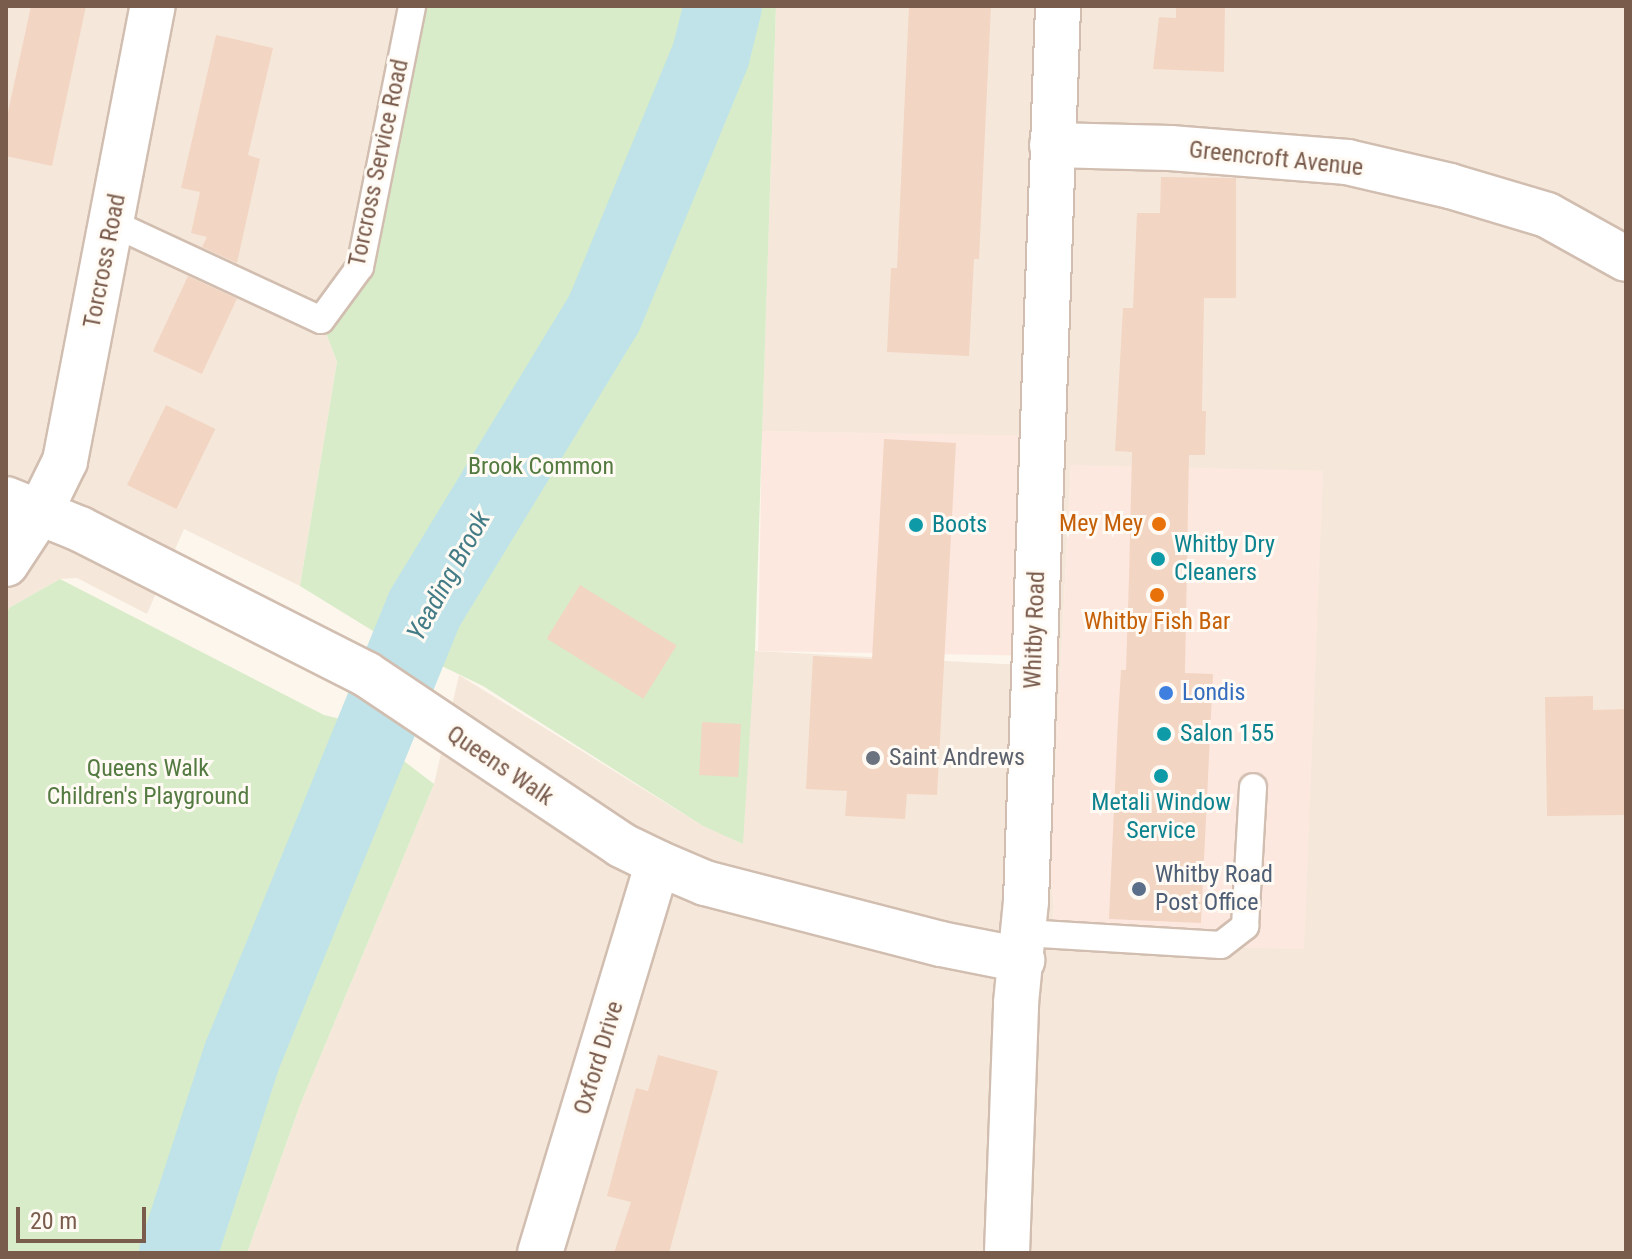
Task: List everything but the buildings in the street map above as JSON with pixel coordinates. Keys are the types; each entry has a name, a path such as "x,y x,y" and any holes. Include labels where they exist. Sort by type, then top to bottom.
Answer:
{"street":[{"name":"Torcross Road","path":"6,564 23,505 65,461 153,6"},
{"name":"Whitby Road","path":"1007,1253 1016,1003 1023,947 1058,6"},
{"name":"Greencroft Avenue","path":"1052,145 1170,148 1347,162 1450,186 1547,215 1626,259"},
{"name":"Queens Walk","path":"23,505 163,569 366,674 621,845 658,863 705,883 941,944 1023,947"},
{"name":"Oxford Drive","path":"540,1253 658,863"}],"lane":[{"name":"Torcross Service Road","path":"112,223 321,320 360,267 412,6"},
{"path":"1023,947 1221,945 1245,926 1253,787"}],"shaded area":[{"path":"6,6 412,6 360,267 321,320 337,362 300,586 184,529 147,614 77,578 60,579 9,608 6,616"},
{"path":"776,6 1626,6 1626,1253 247,1253 300,1105 434,784 459,675 703,826 742,843 755,651 1025,665 1039,437 762,431","holes":["1071,466 1221,945 1051,944 1054,906 1050,873"]},
{"path":"762,431 1039,436 1035,656 758,651"},
{"path":"1071,465 1323,471 1304,949 1051,944 1054,906 1050,873"}],"green space":[{"name":"Brook Common","path":"412,6 776,6 755,651 743,844 703,826 483,686 386,639 300,586 337,362 321,320 346,289"},
{"name":"Queens Walk Children's Playground","path":"60,579 324,715 353,722 434,784 300,1105 247,1253 6,1253 6,616 9,608"}],"waterway":[{"name":"Yeading Brook","path":"178,1253 242,1056 425,608 604,314 711,54 723,6"}],"place":[{"name":"Mey Mey","path":"1159,524"},
{"name":"Boots","path":"916,525"},
{"name":"Whitby Dry Cleaners","path":"1158,559"},
{"name":"Whitby Fish Bar","path":"1157,595"},
{"name":"Londis","path":"1166,693"},
{"name":"Salon 155","path":"1164,734"},
{"name":"Saint Andrews","path":"873,758"},
{"name":"Metali Window Service","path":"1161,776"},
{"name":"Whitby Road Post Office","path":"1139,889"}]}
